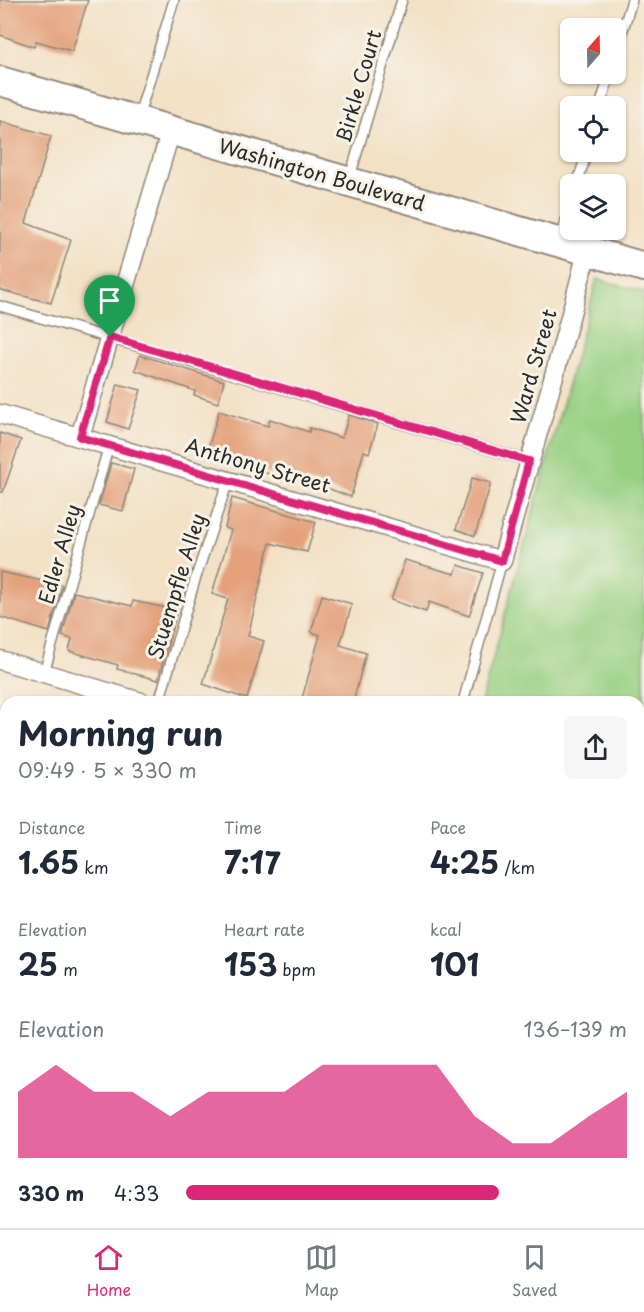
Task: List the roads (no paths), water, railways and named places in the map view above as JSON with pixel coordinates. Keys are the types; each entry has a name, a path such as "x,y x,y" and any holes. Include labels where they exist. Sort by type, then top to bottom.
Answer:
{"main road":[{"name":"Washington Boulevard","path":"0,81 644,267"}],"street":[{"path":"80,437 171,130"},
{"name":"Ward Street","path":"502,561 569,327 587,251"},
{"name":"Anthony Street","path":"0,414 502,561"},
{"path":"0,660 121,696"}],"lane":[{"path":"137,120 174,0"},
{"name":"Birkle Court","path":"349,182 402,0"},
{"path":"626,22 633,0"},
{"path":"0,306 529,461"},
{"name":"Edler Alley","path":"44,673 109,445"},
{"name":"Stuempfle Alley","path":"161,696 195,580 228,481"},
{"name":"Ward Street","path":"465,696 502,561"}]}
